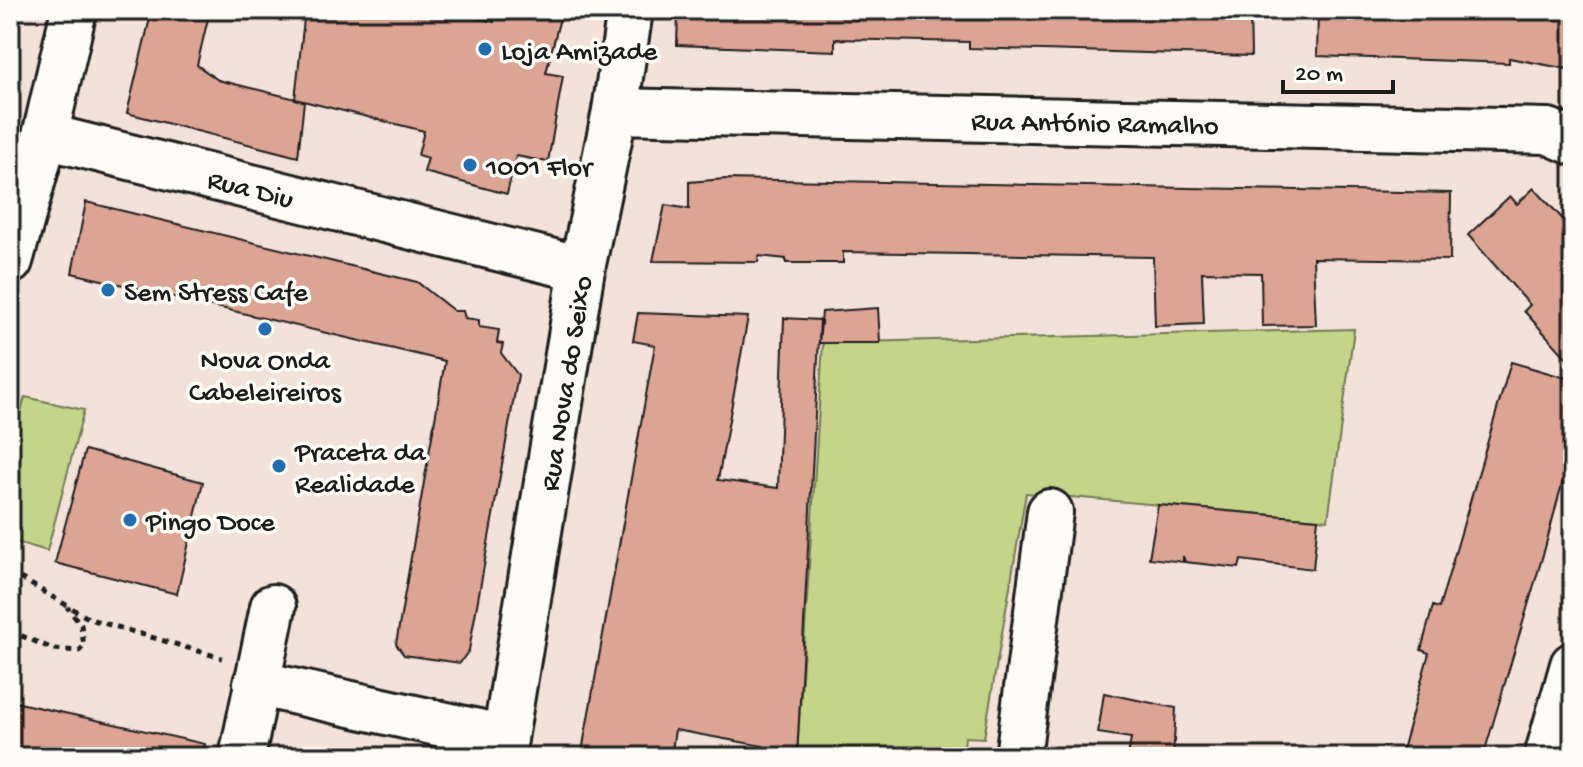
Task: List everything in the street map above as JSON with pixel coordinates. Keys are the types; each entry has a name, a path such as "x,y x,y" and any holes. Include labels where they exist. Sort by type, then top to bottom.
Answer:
{"street":[{"path":"10,261 45,136 74,10"},
{"name":"Rua Nova do Seixo","path":"504,747 582,269 615,111 630,10"},
{"name":"Rua António Ramalho","path":"615,111 1548,131 1573,142"},
{"name":"Rua Diu","path":"45,136 582,269"},
{"path":"1018,757 1050,512"},
{"path":"242,757 273,607"},
{"path":"1547,757 1573,665"},
{"path":"256,683 504,747"}],"path":[{"path":"10,572 90,619 213,654 256,683"},
{"path":"10,631 53,649 79,651 84,646 82,630 64,603"}],"green space":[{"path":"1354,329 1328,520 1026,493 984,738 965,737 963,757 797,757 823,343"},
{"path":"25,397 84,410 47,551 10,540 10,450"}],"building":[{"path":"152,10 210,10 197,65 218,80 304,101 298,157 127,113"},
{"path":"305,10 443,10 494,22 497,10 562,10 546,73 563,76 548,162 516,156 507,194 424,172 428,158 418,155 424,131 295,99"},
{"path":"678,10 1250,10 1251,56 969,48 969,42 835,39 835,51 677,45"},
{"path":"1318,10 1573,10 1573,70 1509,58 1509,63 1317,56"},
{"path":"725,179 1451,193 1450,260 1313,258 1316,325 1262,326 1261,273 1202,272 1204,324 1155,326 1153,257 843,252 843,263 786,263 786,259 759,256 758,262 653,261 665,205 689,209 689,182"},
{"path":"1534,188 1573,230 1573,365 1524,311 1530,305 1468,235 1510,196 1517,204"},
{"path":"86,202 417,282 454,311 463,311 465,318 479,320 479,327 499,330 497,343 503,344 501,353 518,375 469,650 460,663 404,655 396,644 445,361 72,273"},
{"path":"878,308 880,343 819,343 822,312"},
{"path":"638,313 748,317 718,480 778,488 784,318 820,320 797,757 762,757 763,746 675,730 671,757 581,757 655,345 633,341"},
{"path":"1511,362 1573,380 1573,442 1545,548 1483,757 1400,757 1429,653 1421,650 1433,606 1439,608"},
{"name":"Pingo Doce","path":"85,450 203,482 177,594 55,563"},
{"path":"1158,505 1318,519 1313,569 1241,560 1239,568 1185,562 1183,556 1183,562 1149,558"},
{"path":"1104,693 1176,708 1173,757 1128,757 1131,738 1098,733"},
{"path":"10,701 205,744 204,757 10,757"}],"place":[{"name":"Loja Amizade","path":"485,49"},
{"name":"1001 Flor","path":"470,165"},
{"name":"Sem Stress Cafe","path":"108,290"},
{"name":"Nova Onda Cabeleireiros","path":"265,329"},
{"name":"Praceta da Realidade","path":"279,466"},
{"name":"Pingo Doce","path":"130,520"}]}
